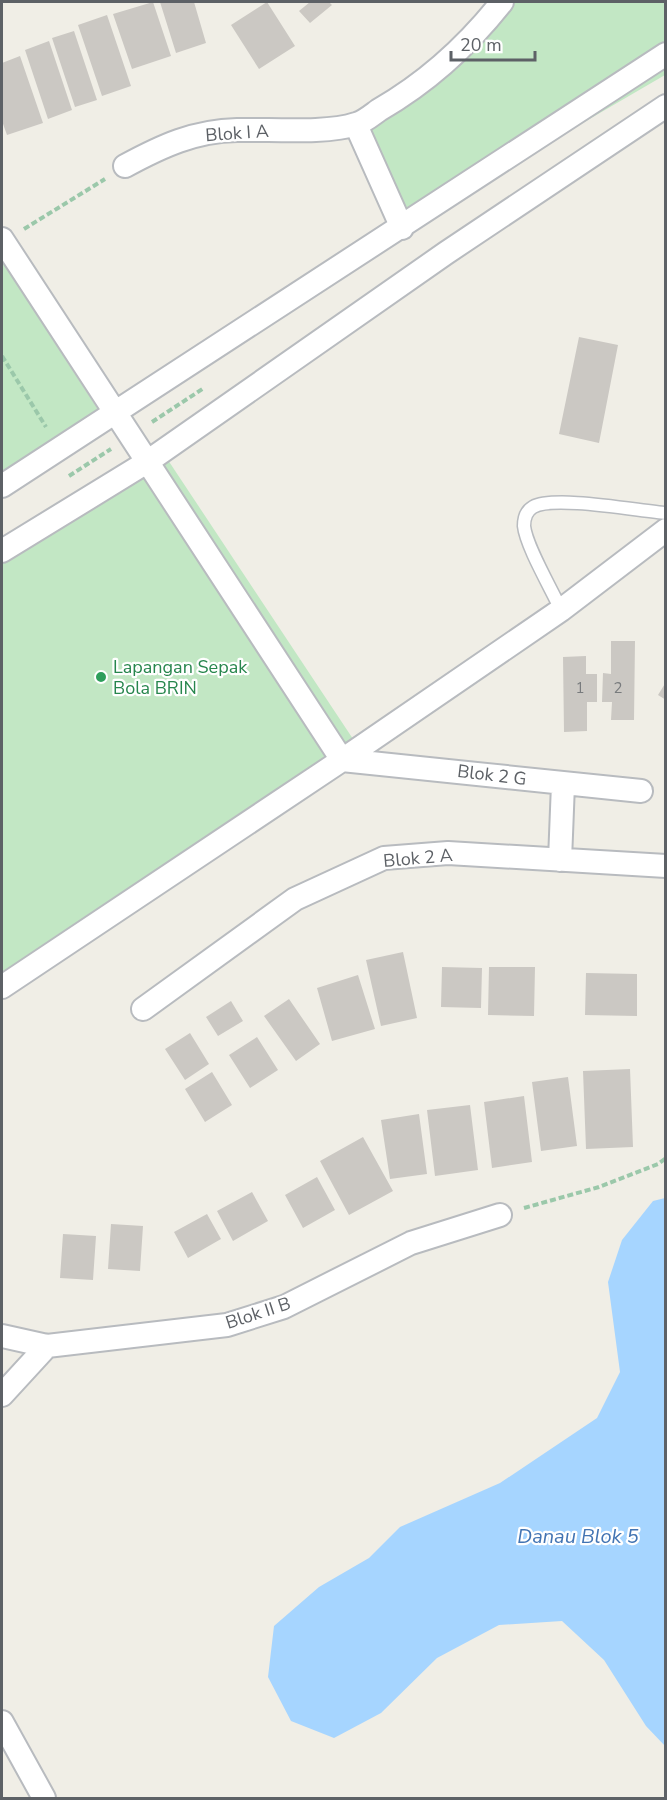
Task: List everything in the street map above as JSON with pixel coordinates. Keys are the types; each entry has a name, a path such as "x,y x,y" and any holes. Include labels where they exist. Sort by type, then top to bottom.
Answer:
{"street":[{"name":"Blok I A","path":"125,166 166,144 202,134 235,130 311,130 356,124 411,92 455,53 502,2"},
{"path":"2,486 664,56"},
{"path":"2,551 147,462 446,253 666,106"},
{"path":"356,124 402,228"},
{"path":"2,240 342,760"},
{"path":"2,987 342,760 561,610 666,530"},
{"name":"Blok 2 G","path":"342,760 641,791"},
{"path":"560,860 563,784"},
{"name":"Blok 2 A","path":"143,1009 295,899 384,858 447,853 666,866"},
{"name":"Blok II B","path":"2,1336 47,1346 227,1325 284,1307 411,1243 500,1215"},
{"path":"2,1395 47,1346"},
{"path":"2,1722 44,1798"}],"lane":[{"path":"561,610 526,534 525,516 528,510 545,503 558,502 666,513"}],"path":[{"path":"2,240 125,166"},
{"path":"2,356 59,448"},
{"path":"500,1215 599,1187 658,1164 666,1158"}],"green space":[{"path":"514,2 665,2 665,75 406,226 370,127"},
{"path":"2,261 99,411 2,476"},
{"name":"Lapangan Sepak Bola BRIN","path":"160,448 359,748 2,981 2,555"}],"water":[{"name":"Danau Blok 5","path":"665,1198 665,1746 646,1726 604,1660 562,1621 499,1625 437,1658 381,1713 334,1738 291,1721 268,1677 274,1626 319,1587 369,1558 400,1527 500,1483 597,1418 620,1372 608,1282 622,1240 653,1201"}],"building":[{"path":"153,2 171,56 132,69 113,14"},
{"path":"160,2 194,2 206,43 176,53"},
{"path":"267,2 295,46 259,69 231,25"},
{"path":"310,2 329,2 332,5 310,23 299,11"},
{"path":"107,15 131,86 102,96 78,25"},
{"path":"74,31 97,100 75,107 52,38"},
{"path":"49,41 72,110 48,119 25,50"},
{"path":"20,56 43,123 7,135 2,121 2,63"},
{"path":"579,337 618,345 599,443 559,434"},
{"path":"611,641 635,641 634,720 611,720 612,702 602,702 603,673 611,674"},
{"path":"586,656 586,674 597,674 597,702 587,702 587,731 564,732 563,657"},
{"path":"666,682 666,700 658,695"},
{"path":"403,952 417,1018 381,1026 366,960"},
{"path":"442,967 482,968 481,1008 441,1007"},
{"path":"489,967 535,967 534,1016 488,1015"},
{"path":"586,973 637,974 637,1016 585,1015"},
{"path":"358,975 375,1029 332,1041 317,988"},
{"path":"289,999 320,1044 296,1061 264,1016"},
{"path":"231,1001 243,1021 218,1036 206,1017"},
{"path":"190,1033 209,1064 185,1080 165,1049"},
{"path":"257,1037 278,1070 250,1088 229,1055"},
{"path":"630,1069 633,1147 586,1149 583,1071"},
{"path":"212,1072 232,1105 205,1122 185,1089"},
{"path":"568,1077 577,1146 541,1151 532,1082"},
{"path":"524,1096 532,1162 492,1168 484,1102"},
{"path":"470,1105 478,1170 435,1176 427,1110"},
{"path":"419,1114 427,1174 390,1179 381,1120"},
{"path":"363,1137 393,1191 349,1215 320,1161"},
{"path":"317,1177 335,1210 303,1228 285,1195"},
{"path":"252,1192 268,1221 233,1241 217,1211"},
{"path":"207,1214 221,1239 188,1258 174,1232"},
{"path":"111,1224 143,1226 140,1271 108,1269"},
{"path":"63,1234 96,1236 93,1280 60,1278"}],"place":[{"name":"Lapangan Sepak Bola BRIN","path":"101,677"}]}
